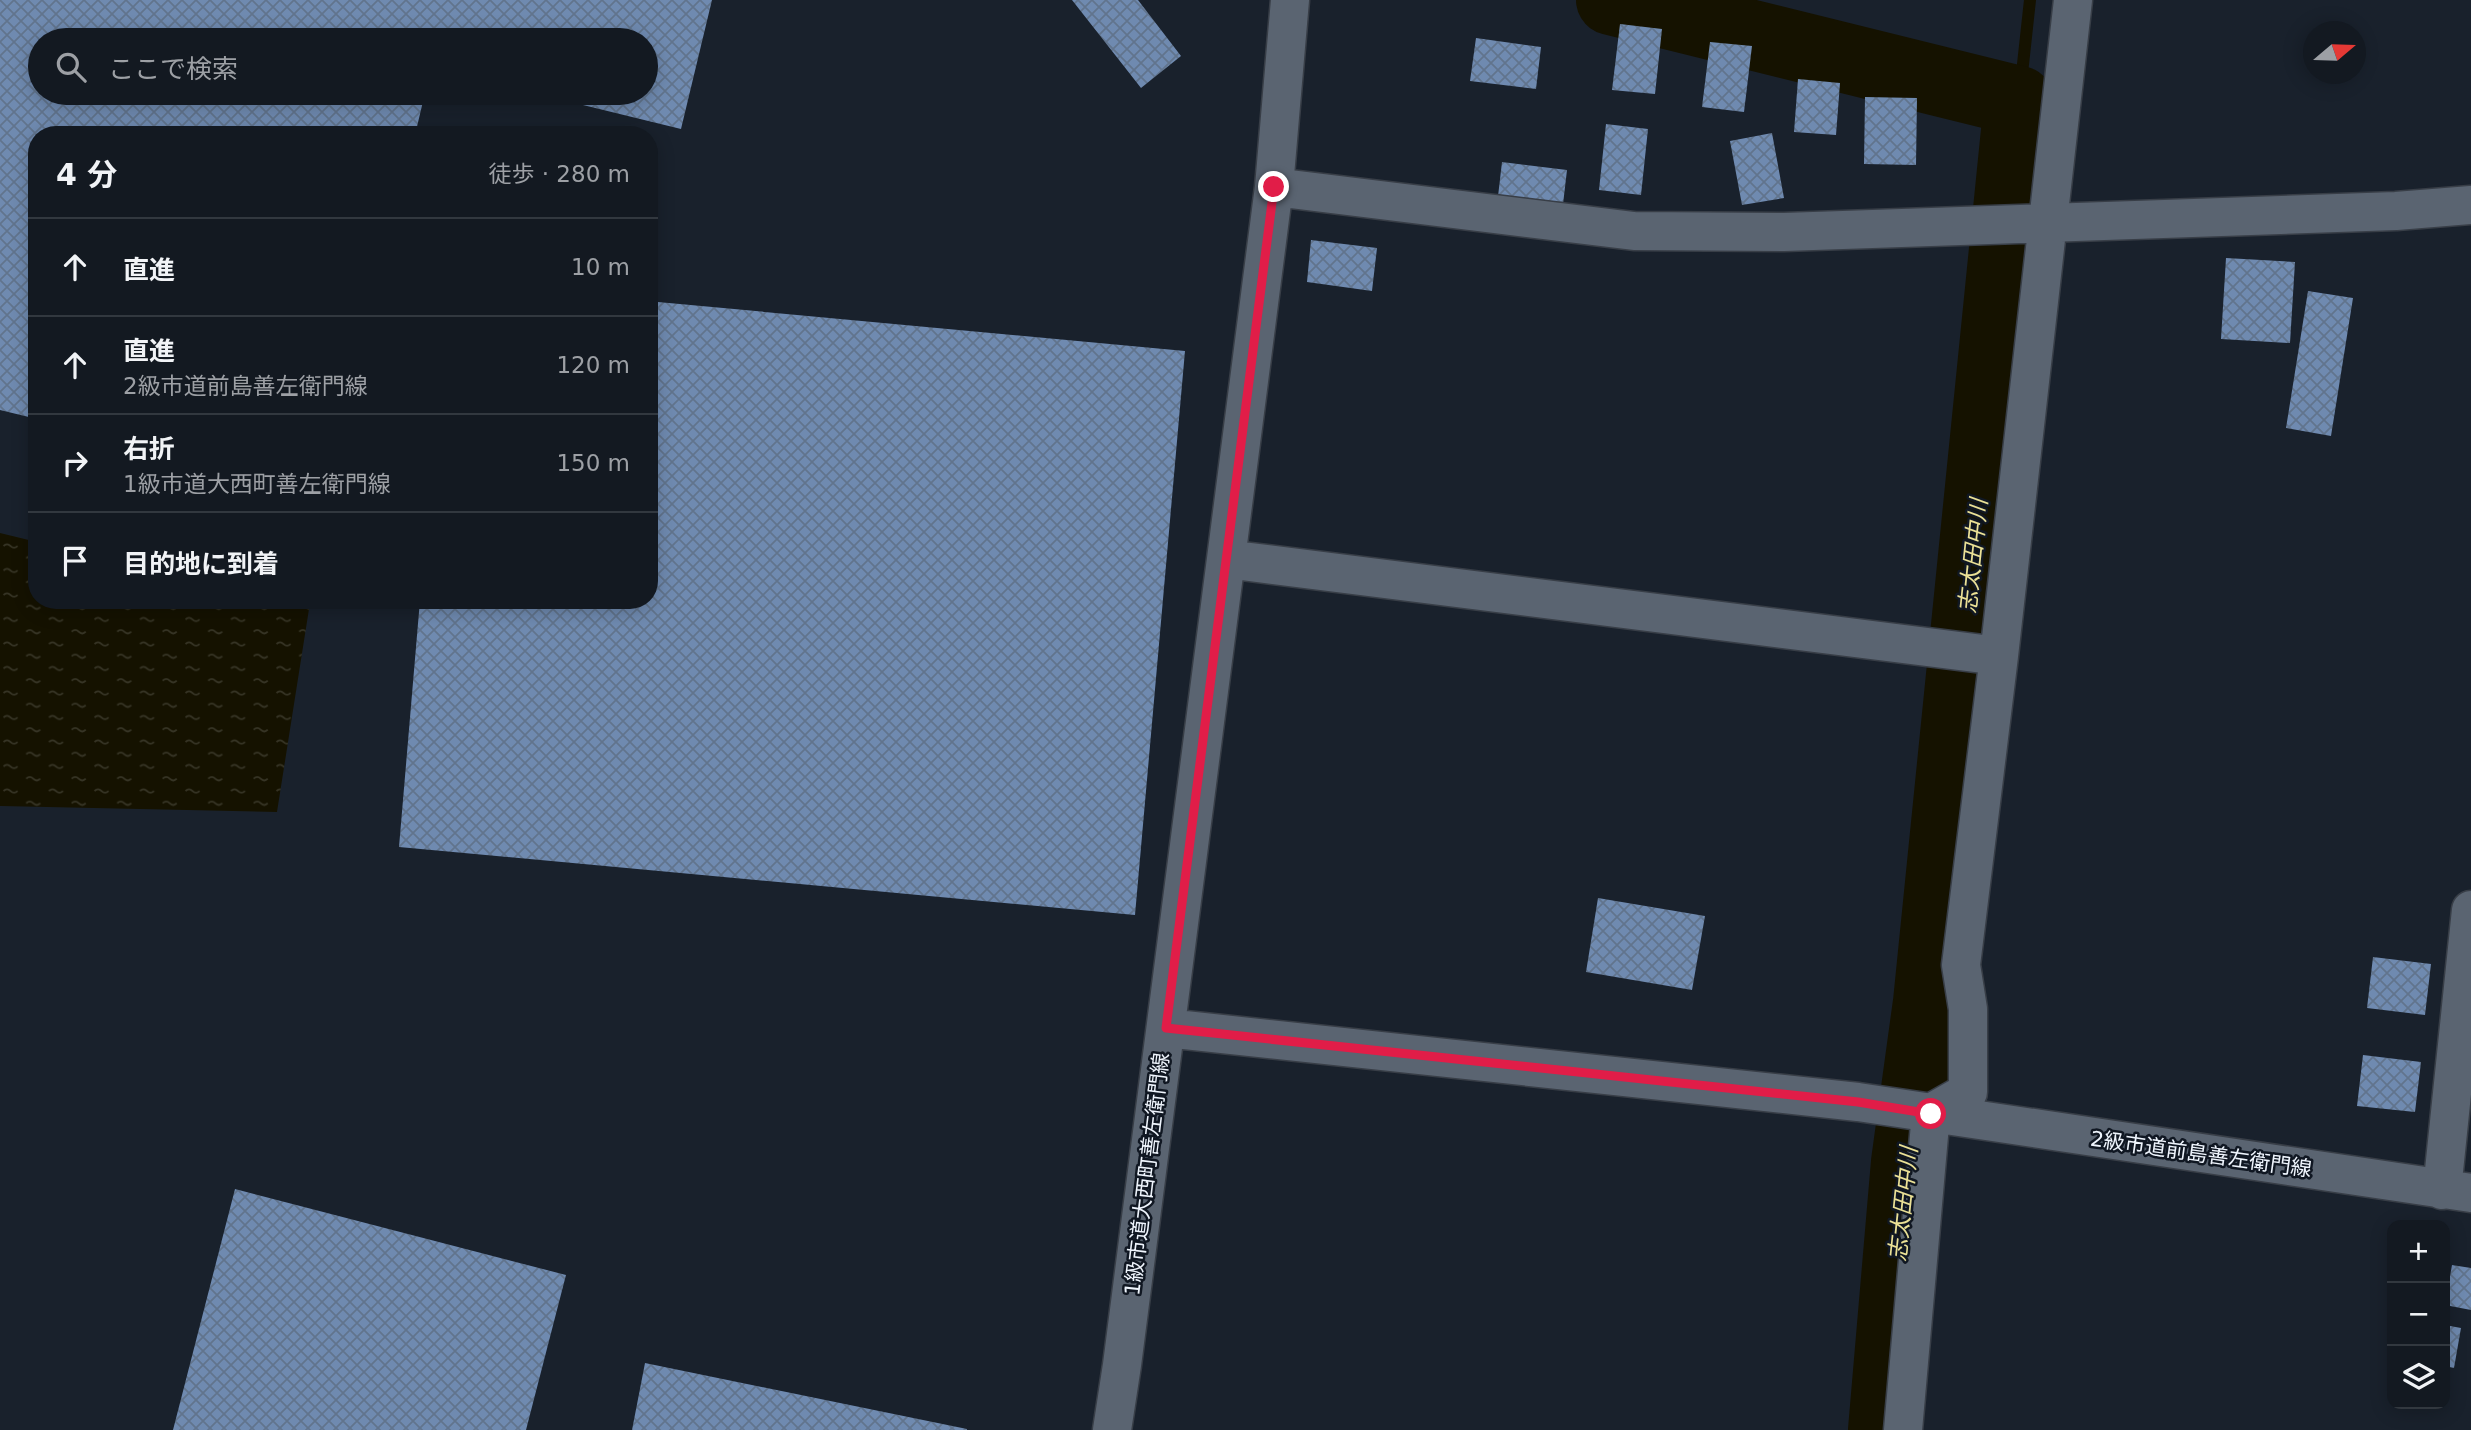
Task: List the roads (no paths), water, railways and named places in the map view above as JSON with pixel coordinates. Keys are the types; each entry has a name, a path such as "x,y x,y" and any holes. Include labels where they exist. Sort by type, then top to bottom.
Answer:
{"street":[{"name":"1級市道大西町善左衛門線","path":"1112,1430 1274,187 1290,0"},
{"path":"1903,1430 1931,1114 1968,1092 1968,1009 1961,965 1999,656 2073,0"},
{"path":"1274,187 1634,231 1784,232 2396,211 2471,205"},
{"path":"1226,559 1999,656"},
{"path":"2457,1192 2471,910"},
{"name":"2級市道前島善左衛門線","path":"1166,1028 1858,1102 2457,1192"}],"water":[{"path":"0,533 28,540 28,609 309,609 277,812 0,806"}],"waterway":[{"name":"志太田中川","path":"1611,0 2019,101 1928,1002 1906,1162 1883,1430"},
{"path":"2019,101 2030,0"}]}
